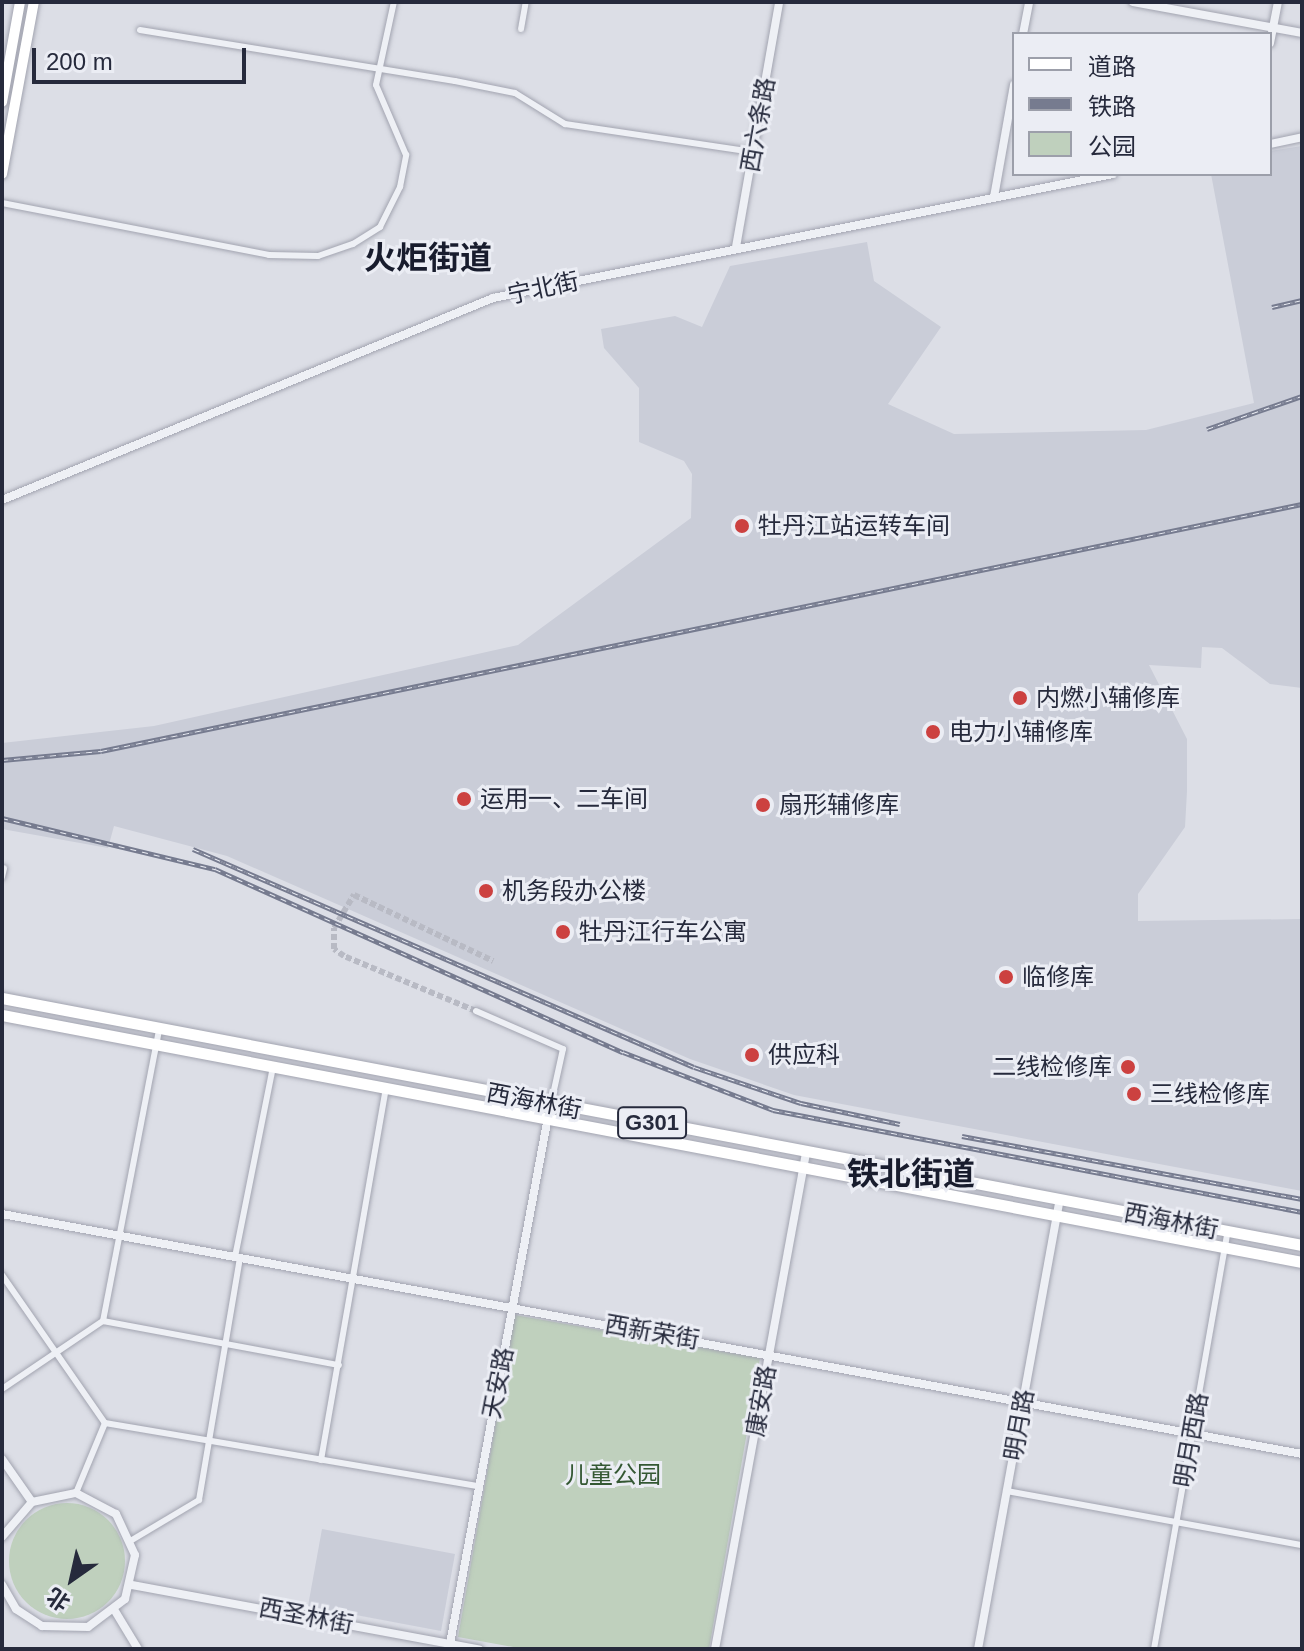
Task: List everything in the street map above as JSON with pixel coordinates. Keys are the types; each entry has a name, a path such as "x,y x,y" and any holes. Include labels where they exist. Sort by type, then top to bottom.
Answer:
{"highway":[{"name":"西海林街","path":"2,998 1302,1245"},
{"name":"西海林街","path":"2,1015 1302,1262"}],"main road":[{"path":"2,102 19,2"},
{"path":"2,174 34,3"}],"street":[{"path":"19,2 34,3"},
{"path":"2,203 269,255 318,256 380,227 400,187 406,155 376,85 383,71 394,2"},
{"path":"521,29 526,2"},
{"name":"西六条路","path":"736,247 779,2"},
{"path":"1023,32 1029,2"},
{"path":"1133,2 1302,33"},
{"path":"1272,33 1278,2"},
{"path":"140,30 515,93 565,124 753,152"},
{"path":"994,197 1012,96"},
{"path":"1272,144 1302,137"},
{"name":"宁北街","path":"2,500 493,298 1103,176"},
{"path":"2,877 4,868"},
{"path":"476,1011 563,1049 548,1117"},
{"path":"103,1321 159,1029"},
{"path":"132,1540 199,1500 273,1066"},
{"path":"321,1460 386,1087"},
{"name":"天安路","path":"449,1646 548,1117"},
{"name":"康安路","path":"715,1649 806,1153"},
{"name":"明月路","path":"978,1649 1060,1200"},
{"name":"西新荣街","path":"2,1214 769,1353 1302,1454"},
{"name":"明月西路","path":"1154,1649 1228,1231"},
{"path":"2,1275 105,1423 479,1486"},
{"path":"2,1389 103,1321 339,1365"},
{"path":"76,1493 105,1423"},
{"path":"2,1459 32,1502"},
{"path":"1007,1491 1302,1545"},
{"path":"2,1537 32,1502 76,1493 105,1504 132,1540 132,1585 115,1611 88,1627 57,1630 28,1619 2,1585"},
{"name":"西圣林街","path":"132,1585 449,1646 479,1649"},
{"path":"115,1611 138,1649"}],"shaded area":[{"path":"1302,146 1302,688 1270,684 1222,648 1202,647 1201,668 1149,665 1187,739 1187,791 1185,827 1138,894 1138,921 1302,919 1302,1191 794,1095 690,1059 227,856 114,826 108,848 2,829 2,743 154,726 518,645 691,518 692,474 684,461 639,442 639,388 604,348 601,329 675,316 702,327 730,266 867,242 874,281 941,327 888,404 954,434 1146,430 1254,403 1211,176 1272,176 1272,151"},
{"path":"322,1529 455,1554 441,1631 308,1606"}],"green space":[{"name":"儿童公园","path":"515,1315 760,1358 709,1649 524,1649 458,1637"},
{"path":"67,1503 89,1508 108,1520 120,1539 125,1561 120,1583 108,1602 89,1614 67,1619 45,1614 26,1602 14,1583 9,1561 14,1539 26,1520 45,1508"}],"tunnel":[{"path":"476,1011 344,956 334,949 334,928 354,895 493,961"}],"railway":[{"path":"1272,307 1302,300"},
{"path":"1207,429 1302,396"},
{"path":"2,760 101,751 1302,504"},
{"path":"2,818 215,869 623,1052 773,1110 1302,1212"},
{"path":"193,849 694,1067 801,1103 900,1124"},
{"path":"962,1136 1302,1199"}],"place":[{"name":"牡丹江站运转车间","path":"742,526"},
{"name":"内燃小辅修库","path":"1020,698"},
{"name":"电力小辅修库","path":"933,732"},
{"name":"运用一、二车间","path":"464,799"},
{"name":"扇形辅修库","path":"763,805"},
{"name":"机务段办公楼","path":"486,891"},
{"name":"牡丹江行车公寓","path":"563,932"},
{"name":"临修库","path":"1006,977"},
{"name":"供应科","path":"752,1055"},
{"name":"二线检修库","path":"1128,1067"},
{"name":"三线检修库","path":"1134,1094"}],"district":[{"name":"火炬街道","path":"428,258"},
{"name":"铁北街道","path":"911,1174"}]}
